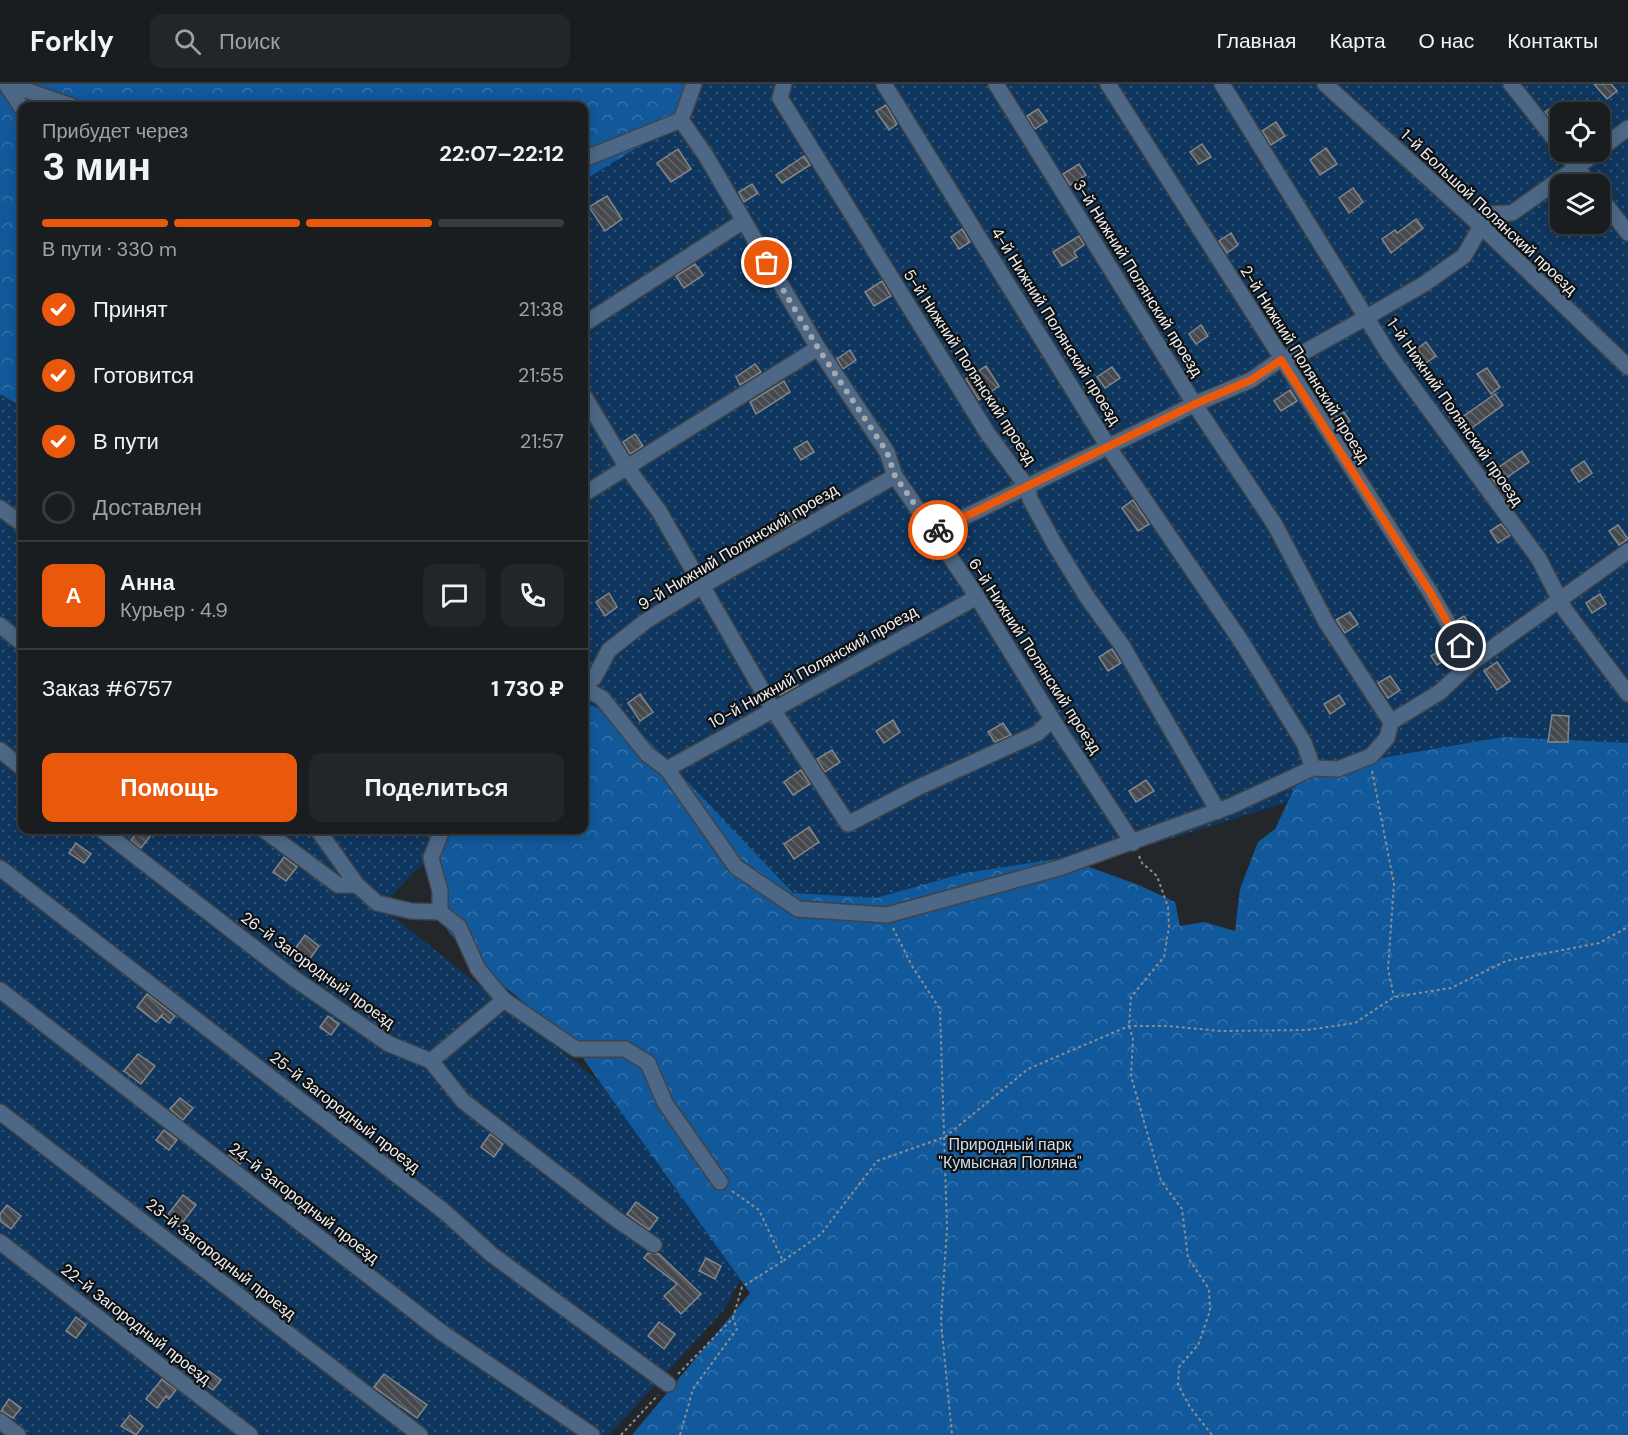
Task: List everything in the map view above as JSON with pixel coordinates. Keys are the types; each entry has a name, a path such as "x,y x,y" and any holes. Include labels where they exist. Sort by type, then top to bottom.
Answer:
{"street":[{"path":"7,84 60,102"},
{"path":"7,84 18,102"},
{"path":"588,157 681,120 694,84"},
{"name":"4-й Нижний Полянский проезд","path":"884,84 1109,448 1241,641 1304,743 1313,768"},
{"name":"3-й Нижний Полянский проезд","path":"996,84 1195,404 1275,525 1326,622 1391,722"},
{"name":"2-й Нижний Полянский проезд","path":"1108,84 1430,592 1471,663"},
{"name":"1-й Нижний Полянский проезд","path":"1222,84 1390,356 1539,559 1565,609 1628,694"},
{"name":"1-й Большой Полянский проезд","path":"1325,84 1481,226 1628,367"},
{"path":"1511,84 1550,133"},
{"name":"5-й Нижний Полянский проезд","path":"782,91 988,434 1028,488 1030,499 1055,545 1087,597 1123,647 1218,811"},
{"name":"6-й Нижний Полянский проезд","path":"681,120 706,156 742,222 818,348 887,452 895,476 977,597 1052,719 1134,843"},
{"path":"1610,142 1628,128"},
{"path":"1572,162 1582,174"},
{"path":"934,532 986,505 1028,488 1195,404 1251,380 1281,360 1306,351 1367,317 1424,284 1464,255 1488,214 1512,213 1584,162"},
{"path":"1610,210 1628,233"},
{"path":"588,321 742,222"},
{"path":"588,491 818,348"},
{"path":"588,403 626,466 659,511 774,711 848,824 917,788 1038,733 1052,719"},
{"name":"9-й Нижний Полянский проезд","path":"588,683 594,678 609,650 646,621 702,586 895,476"},
{"path":"0,508 18,521"},
{"path":"588,689 602,698 647,754 667,769 736,867 798,909 887,915 1059,868 1218,811 1313,768 1338,769 1371,756 1386,738 1391,722 1440,692 1471,663 1562,601 1628,551"},
{"name":"10-й Нижний Полянский проезд","path":"667,769 977,597"},
{"path":"0,626 18,640"},
{"path":"0,750 18,765"},
{"name":"26-й Загородный проезд","path":"107,834 292,976 389,1044 431,1060"},
{"path":"269,834 338,885 357,885"},
{"path":"321,834 357,885 377,903 411,911 440,912 459,927 477,969 504,1000 576,1049 625,1049 648,1063 665,1103 720,1182"},
{"path":"440,834 431,858 440,891 440,912"},
{"name":"25-й Загородный проезд","path":"0,868 446,1213 491,1254 668,1384"},
{"name":"24-й Загородный проезд","path":"0,990 441,1332 592,1435"},
{"path":"504,1000 431,1060 463,1101 616,1219 654,1245"},
{"name":"23-й Загородный проезд","path":"0,1112 420,1435"},
{"name":"22-й Загородный проезд","path":"0,1242 250,1435"},
{"path":"0,1421 18,1435"}],"path":[{"path":"1371,756 1373,784 1394,884 1388,969 1394,997"},
{"path":"1134,843 1143,863 1157,876 1168,907 1168,927 1164,957 1131,997 1129,1026 1133,1039 1131,1076 1161,1181 1182,1209 1188,1258 1209,1289 1210,1311 1198,1345 1179,1367 1178,1384 1190,1407 1212,1435"},
{"path":"887,915 912,966 940,1009 947,1228 941,1321 952,1435"},
{"path":"621,1435 733,1318 742,1287 821,1234 877,1161 945,1137 1028,1068 1129,1026 1221,1030 1307,1030 1355,1023 1394,997 1451,988 1506,961 1599,943 1628,927"},
{"path":"720,1182 759,1210 783,1261"},
{"path":"680,1435 693,1389 736,1329 733,1318"}],"shaded area":[{"path":"693,84 1628,84 1628,751 1425,759 1100,861 906,904 766,903 654,747 588,743 588,167 682,107"},
{"path":"0,379 18,389 18,834 451,834 381,907 568,1056 720,1182 753,1255 725,1309 609,1435 0,1435"}],"green space":[{"path":"0,84 689,84 666,130 588,178 588,102 18,102 18,405 0,394"},
{"name":"Природный парк \"Кумысная Поляна\"","path":"588,704 627,718 793,893 876,898 965,873 1064,858 1139,885 1175,902 1180,926 1204,922 1235,931 1240,889 1258,842 1275,829 1302,772 1503,737 1628,743 1628,1435 632,1435 750,1293 570,1040 473,961 447,930 440,853 451,834 588,834"}],"building":[{"path":"1594,84 1611,84 1617,91 1607,99"},
{"path":"886,105 897,124 889,130 876,111"},
{"path":"1550,108 1550,118 1545,112"},
{"path":"1038,109 1047,121 1035,129 1027,116"},
{"path":"1276,122 1285,136 1271,145 1262,131"},
{"path":"1202,144 1211,157 1199,164 1190,152"},
{"path":"1326,148 1337,164 1320,175 1310,160"},
{"path":"678,149 691,169 671,182 657,163"},
{"path":"804,156 810,165 782,183 776,175"},
{"path":"1079,164 1086,175 1070,185 1063,174"},
{"path":"752,184 758,193 744,202 739,192"},
{"path":"1353,188 1363,202 1349,213 1339,198"},
{"path":"607,196 622,219 605,231 589,207"},
{"path":"1416,219 1423,228 1391,253 1382,239 1395,230 1397,233"},
{"path":"962,229 970,242 959,249 951,237"},
{"path":"1231,233 1238,245 1227,253 1219,241"},
{"path":"1079,236 1084,245 1074,252 1077,257 1062,266 1053,252"},
{"path":"695,264 703,275 684,288 676,276"},
{"path":"882,281 891,296 874,306 865,292"},
{"path":"1201,325 1208,336 1196,344 1189,334"},
{"path":"1426,342 1436,356 1426,363 1417,349"},
{"path":"850,350 856,360 843,369 837,359"},
{"path":"755,364 761,372 740,385 736,377"},
{"path":"986,366 999,386 979,400 966,379"},
{"path":"1112,367 1120,378 1105,388 1097,377"},
{"path":"1487,368 1500,387 1491,394 1477,374"},
{"path":"784,381 790,392 756,414 750,402"},
{"path":"1290,390 1297,401 1281,411 1274,401"},
{"path":"1495,394 1503,405 1469,430 1461,418"},
{"path":"1328,405 1337,417 1344,412 1350,421 1338,429 1324,407"},
{"path":"635,434 643,446 630,454 623,442"},
{"path":"807,441 814,452 801,460 794,449"},
{"path":"1522,451 1529,462 1496,485 1489,474"},
{"path":"1584,461 1592,473 1579,482 1571,470"},
{"path":"1133,500 1149,524 1138,531 1122,508"},
{"path":"944,501 952,513 937,520 930,511"},
{"path":"791,512 796,521 767,538 762,530"},
{"path":"1501,524 1510,535 1498,543 1490,531"},
{"path":"1618,525 1628,539 1619,545 1609,531"},
{"path":"609,593 617,607 605,616 596,602"},
{"path":"1600,594 1606,604 1592,613 1586,603"},
{"path":"1350,612 1358,624 1345,633 1336,620"},
{"path":"1464,616 1482,643 1474,649 1457,620"},
{"path":"1449,644 1454,654 1437,665 1431,656"},
{"path":"1112,649 1121,663 1108,671 1099,657"},
{"path":"1497,662 1510,681 1497,690 1484,671"},
{"path":"791,675 798,685 780,695 774,687"},
{"path":"1390,676 1400,690 1388,698 1378,683"},
{"path":"640,694 653,712 640,721 628,703"},
{"path":"1339,695 1345,704 1330,714 1324,704"},
{"path":"1552,715 1569,716 1568,742 1548,742"},
{"path":"893,720 900,732 884,743 876,731"},
{"path":"1003,723 1011,735 995,742 988,732"},
{"path":"832,750 840,762 825,772 817,759"},
{"path":"801,770 810,784 793,795 784,782"},
{"path":"1146,780 1154,791 1136,802 1129,791"},
{"path":"809,827 819,842 794,859 784,844"},
{"path":"136,834 152,834 141,848 131,840"},
{"path":"76,843 91,854 84,863 69,853"},
{"path":"284,857 297,867 286,881 273,872"},
{"path":"305,935 319,946 309,960 295,949"},
{"path":"147,994 175,1016 169,1023 161,1016 156,1022 137,1007"},
{"path":"328,1016 339,1024 331,1035 320,1027"},
{"path":"138,1054 155,1066 141,1084 124,1071"},
{"path":"180,1098 193,1108 183,1120 170,1109"},
{"path":"164,1130 177,1140 169,1150 156,1140"},
{"path":"490,1134 503,1144 494,1157 481,1147"},
{"path":"237,1145 248,1153 240,1164 229,1155"},
{"path":"183,1195 196,1205 179,1227 166,1217"},
{"path":"636,1202 658,1218 649,1230 627,1214"},
{"path":"7,1205 21,1216 11,1229 0,1221 0,1214"},
{"path":"648,1253 659,1254 701,1294 681,1314 664,1296 677,1284 644,1258"},
{"path":"706,1258 721,1266 715,1279 699,1271"},
{"path":"76,1317 86,1325 76,1338 66,1331"},
{"path":"659,1322 675,1334 664,1349 648,1336"},
{"path":"209,1371 221,1380 213,1390 201,1381"},
{"path":"384,1374 427,1405 417,1418 374,1387"},
{"path":"162,1379 176,1390 169,1399 166,1396 157,1408 146,1399"},
{"path":"9,1399 21,1408 13,1418 1,1411"},
{"path":"130,1415 143,1426 136,1435 121,1426"}],"way so far":[{"path":"767,263 818,348 887,452 895,476 934,532 938,530"}],"route":[{"path":"938,530 986,505 1069,468 1195,404 1251,380 1281,360 1430,592 1461,646"}]}
